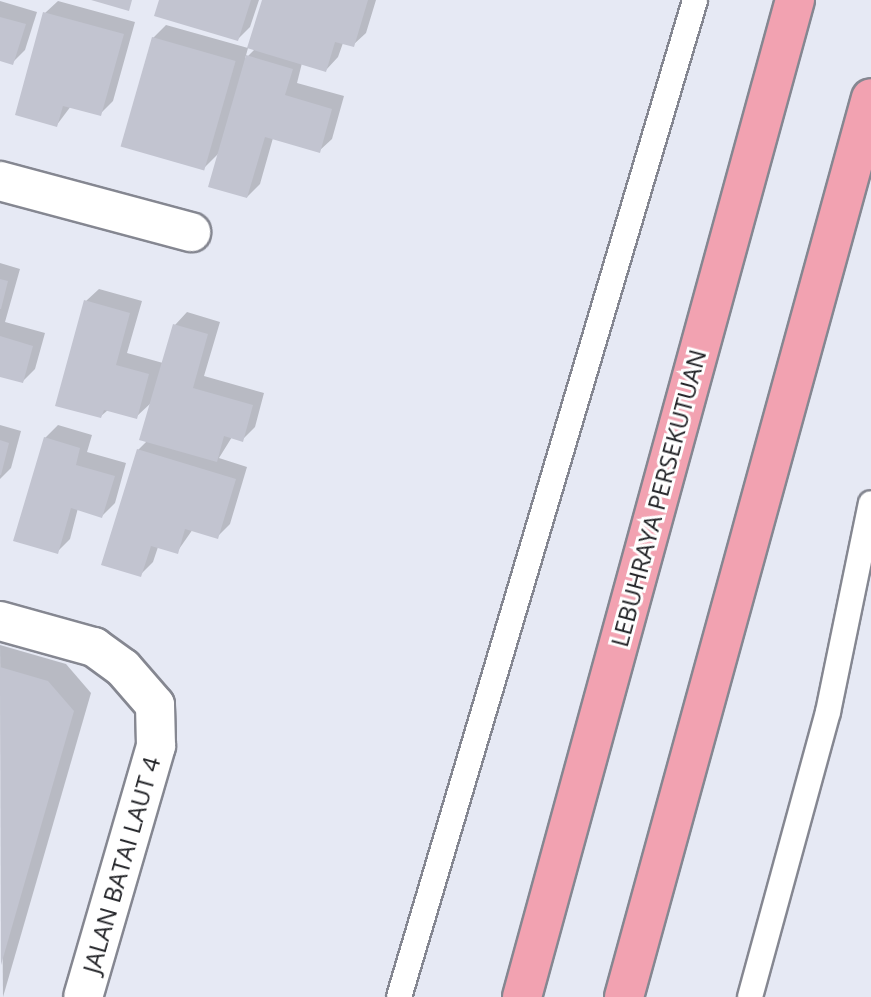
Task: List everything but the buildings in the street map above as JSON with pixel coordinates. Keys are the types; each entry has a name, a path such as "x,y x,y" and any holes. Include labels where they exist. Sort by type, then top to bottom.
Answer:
{"highway":[{"name":"LEBUHRAYA PERSEKUTUAN","path":"522,997 795,0"},
{"path":"624,997 871,98"}],"street":[{"path":"0,181 191,232"},
{"name":"JALAN BATAI LAUT 4","path":"0,621 94,647 123,668 155,705 156,746 83,997"}],"lane":[{"path":"399,997 695,0"},
{"path":"750,997 828,712 871,503"}]}
